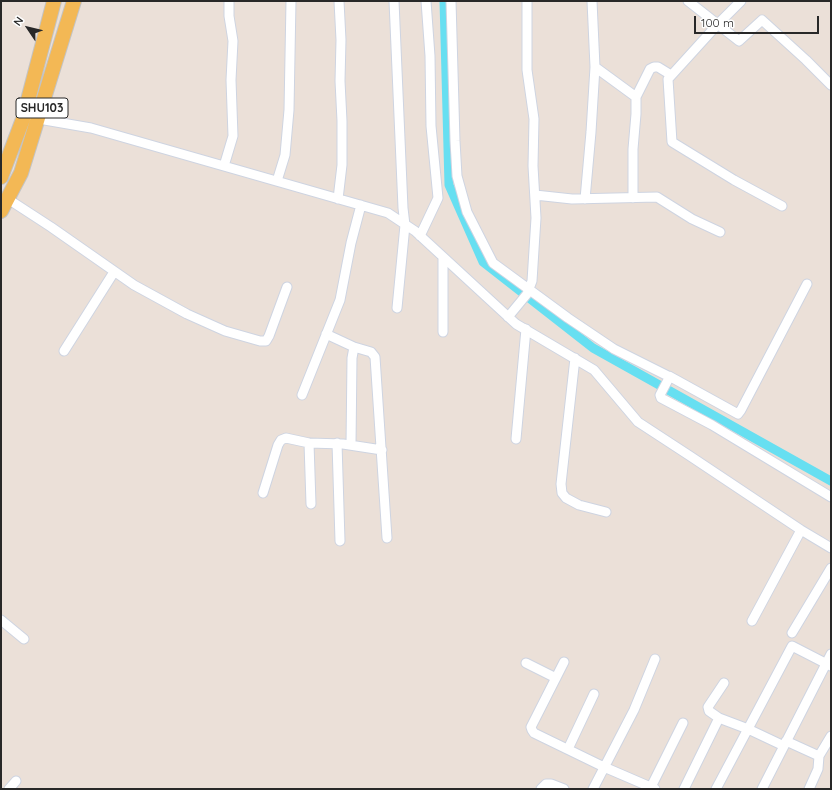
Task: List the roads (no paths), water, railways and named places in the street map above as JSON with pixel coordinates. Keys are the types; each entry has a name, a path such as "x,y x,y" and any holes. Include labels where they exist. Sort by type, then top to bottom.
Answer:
{"main road":[{"name":"SHU103","path":"3,171 24,116 54,1"},
{"name":"SHU103","path":"1,211 22,169 74,1"},
{"path":"3,171 22,169"}],"street":[{"path":"224,166 234,136 231,80 233,41 229,16 229,1"},
{"path":"277,182 285,155 288,110 291,1"},
{"path":"338,199 342,158 340,80 341,40 339,1"},
{"path":"394,1 405,225 397,308"},
{"path":"420,236 438,198 431,126 430,56 426,1"},
{"path":"451,1 457,176 467,212 493,263 527,294 568,318 614,349 668,380"},
{"path":"508,316 527,294 532,282 535,242 536,218 533,166 534,119 527,70 527,1"},
{"path":"585,199 595,67 592,1"},
{"path":"688,1 739,41 762,20 831,85"},
{"path":"741,1 668,79 672,142 734,180 782,206"},
{"path":"595,67 636,97"},
{"path":"633,198 633,150 636,97 650,69 654,67 658,68 672,75"},
{"path":"24,116 91,128 388,213 420,236 516,324 594,370 638,422 801,530 831,548"},
{"path":"534,195 585,199 657,197 692,220 720,232"},
{"path":"8,198 134,285 187,314 225,331 260,341 266,341 270,336 287,287"},
{"path":"302,395 340,300 351,243 361,205"},
{"path":"442,332 443,257"},
{"path":"64,351 114,272"},
{"path":"807,284 738,414 669,376 660,395 662,398 712,425 831,497"},
{"path":"516,439 526,329"},
{"path":"326,334 354,347 371,352 376,357 388,538"},
{"path":"352,445 352,358 354,347"},
{"path":"575,358 561,484 562,493 566,498 579,505 606,512"},
{"path":"263,493 278,445 281,440 286,438 309,442 352,445 382,450"},
{"path":"309,442 312,504"},
{"path":"336,443 340,541"},
{"path":"752,621 801,530"},
{"path":"792,633 831,568"},
{"path":"1,620 24,638"},
{"path":"716,789 792,646 828,665"},
{"path":"762,789 828,665 831,654"},
{"path":"594,789 634,710 655,660"},
{"path":"564,662 531,727 534,733 604,767 653,788 683,723"},
{"path":"526,663 556,678"},
{"path":"724,683 708,707 708,711 719,718 819,756"},
{"path":"568,749 594,694"},
{"path":"684,789 719,718"},
{"path":"809,789 818,769 819,756 831,736"},
{"path":"10,789 16,781"},
{"path":"541,789 546,784 551,784 564,789"}],"waterway":[{"path":"444,1 449,185 483,262 593,348 831,481"}]}
